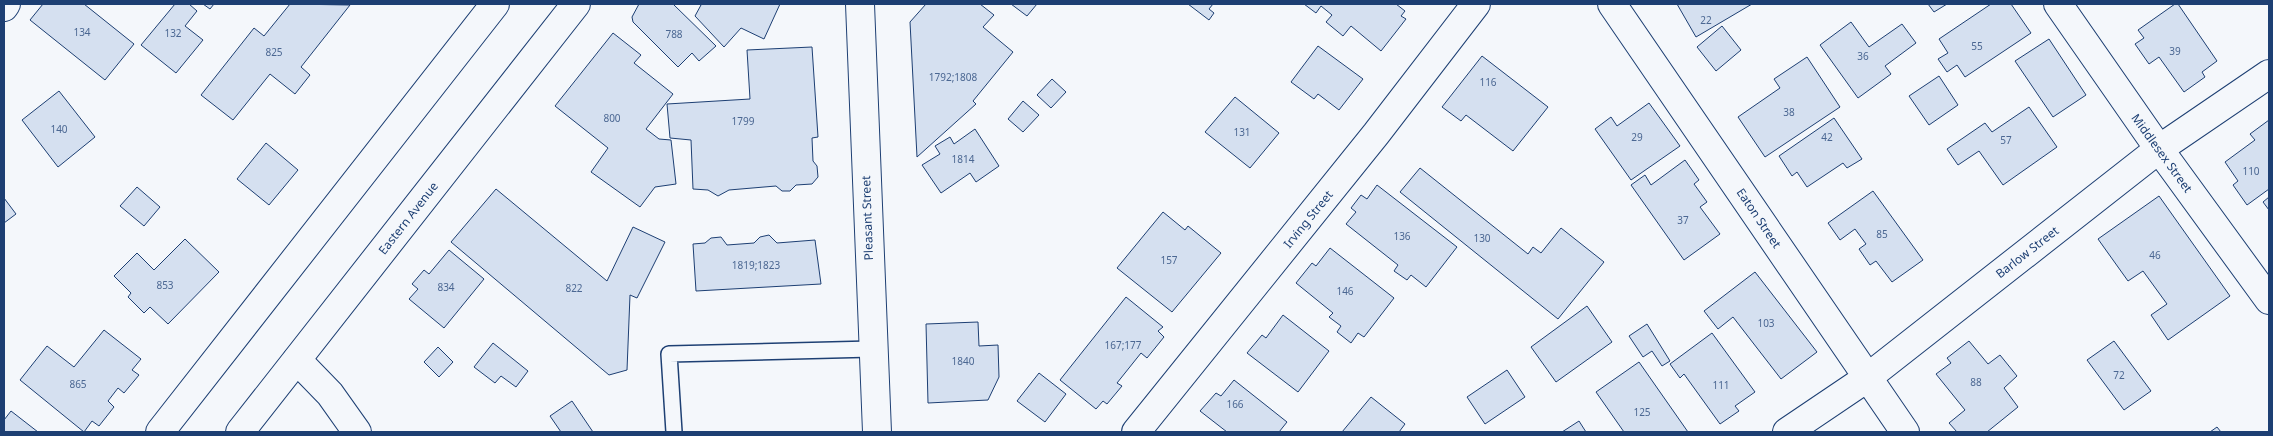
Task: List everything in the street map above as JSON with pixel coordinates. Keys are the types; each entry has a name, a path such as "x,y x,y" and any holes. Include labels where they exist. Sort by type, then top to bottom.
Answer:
{"street":[{"path":"160,432 494,4"},
{"name":"Eastern Avenue","path":"240,432 576,4"},
{"name":"Irving Street","path":"1136,432 1376,134 1476,4"},
{"name":"Eaton Street","path":"1612,4 1905,432"},
{"name":"Middlesex Street","path":"2058,4 2159,149 2269,300"},
{"name":"Pleasant Street","path":"864,7 872,349 876,432"},
{"name":"Barlow Street","path":"1787,432 1867,378 2159,149 2269,74"},
{"path":"297,360 330,394 357,432"}],"lane":[{"path":"674,432 669,354 872,349"}],"building":[{"path":"43,4 84,4 134,44 105,80 30,20"},
{"path":"175,4 189,4 197,11 185,26 203,40 176,73 141,45"},
{"path":"203,4 214,4 210,9"},
{"path":"290,4 350,5 301,67 310,75 295,94 270,74 233,120 201,95 254,28 264,36"},
{"path":"639,4 673,4 716,46 699,61 692,53 678,67 633,22 632,17"},
{"path":"698,4 780,4 764,39 741,28 724,47 695,16 701,5"},
{"path":"926,4 980,4 994,15 983,27 1013,52 973,101 976,104 917,157 910,22"},
{"path":"1011,4 1037,4 1027,16"},
{"path":"1188,4 1213,4 1209,9 1214,13 1209,20"},
{"path":"1304,4 1396,4 1405,11 1401,16 1406,19 1381,51 1351,26 1343,36 1326,22 1332,15 1321,6 1316,13"},
{"path":"1677,4 1752,4 1696,37"},
{"path":"1928,4 1947,4 1934,12"},
{"path":"1991,4 2011,4 2031,33 1965,77 1957,65 1947,72 1938,59 1948,53 1939,39"},
{"path":"2175,4 2178,4 2217,61 2202,72 2205,77 2184,92 2159,57 2149,64 2135,44 2144,38 2138,30"},
{"path":"1851,22 1869,47 1902,24 1916,43 1885,66 1891,74 1858,98 1820,45"},
{"path":"1722,26 1741,50 1716,71 1697,47"},
{"path":"613,33 641,55 634,63 673,94 646,129 659,139 671,140 676,184 655,187 640,207 591,172 608,148 555,106"},
{"path":"2049,39 2086,95 2053,117 2015,61"},
{"path":"1318,46 1363,79 1339,110 1318,94 1314,99 1291,82"},
{"path":"812,47 818,137 812,138 813,161 817,166 818,177 812,184 796,185 790,191 782,191 776,186 729,190 718,196 708,190 693,189 691,140 670,138 667,104 750,99 747,50"},
{"path":"1482,56 1548,107 1513,151 1466,115 1461,121 1442,107"},
{"path":"1807,57 1840,107 1765,157 1738,117 1780,88 1774,79"},
{"path":"1939,76 1958,105 1929,125 1909,96"},
{"path":"1052,79 1066,92 1051,108 1037,95"},
{"path":"59,91 95,137 58,167 22,120"},
{"path":"1235,97 1279,133 1250,168 1205,132"},
{"path":"1023,101 1039,115 1023,132 1008,119"},
{"path":"1649,103 1680,146 1631,180 1595,129 1611,117 1617,126"},
{"path":"2029,107 2057,147 2003,185 1979,151 1958,165 1947,149 1985,123 1992,132"},
{"path":"1834,118 1862,159 1847,168 1843,163 1807,187 1797,172 1792,176 1779,156"},
{"path":"2269,120 2269,189 2247,205 2233,185 2238,181 2225,162 2255,140 2250,134"},
{"path":"975,129 999,166 976,182 970,173 941,193 922,165 940,154 935,146 950,137 954,144"},
{"path":"266,143 298,170 269,205 237,179"},
{"path":"1685,160 1699,180 1694,184 1707,202 1700,207 1720,234 1684,260 1631,185 1645,175 1651,185"},
{"path":"1420,168 1528,254 1533,247 1541,253 1561,228 1604,262 1558,319 1400,192"},
{"path":"1377,185 1457,247 1426,287 1411,275 1407,280 1394,271 1398,265 1346,224 1356,212 1351,208 1361,195 1367,199"},
{"path":"137,187 160,207 144,226 120,206"},
{"path":"496,189 607,281 633,227 665,242 637,298 630,295 627,370 609,375 451,242"},
{"path":"1873,191 1923,260 1892,282 1876,261 1870,265 1859,249 1866,244 1855,229 1840,240 1828,223"},
{"path":"2159,196 2230,296 2168,340 2151,315 2167,304 2143,271 2128,281 2098,239"},
{"path":"2269,197 2269,210 2263,202"},
{"path":"4,198 16,214 4,223"},
{"path":"1163,212 1185,230 1188,226 1221,253 1172,312 1117,268"},
{"path":"769,235 777,243 815,240 821,284 696,291 693,244 705,243 711,238 721,237 727,245 754,243 760,237"},
{"path":"185,239 219,272 168,324 150,307 144,313 128,297 131,293 114,276 137,253 154,270"},
{"path":"1330,248 1394,298 1364,337 1358,333 1351,343 1337,332 1341,326 1329,317 1333,313 1296,283 1312,263 1316,266"},
{"path":"449,250 484,279 444,328 409,299 418,289 412,284 424,270 429,274"},
{"path":"1755,272 1817,352 1781,379 1733,317 1718,329 1704,311"},
{"path":"1126,297 1163,327 1158,331 1164,337 1147,358 1141,353 1117,383 1122,386 1107,404 1103,401 1096,409 1060,380"},
{"path":"1587,306 1612,342 1556,382 1531,347"},
{"path":"1283,315 1329,351 1298,392 1247,353 1262,335 1266,338"},
{"path":"978,322 979,346 998,345 999,377 988,400 928,403 926,324"},
{"path":"1647,324 1670,361 1662,366 1652,351 1643,357 1629,336"},
{"path":"104,330 141,359 132,370 139,375 124,393 118,388 108,401 114,407 99,426 92,421 84,432 20,380 47,346 74,367"},
{"path":"1712,333 1755,392 1735,406 1739,411 1720,424 1684,374 1680,378 1670,364"},
{"path":"1969,341 1988,364 2000,355 2017,376 2004,388 2018,407 1987,432 1957,432 1949,423 1965,410 1936,374 1951,363 1947,358"},
{"path":"2114,341 2151,391 2124,410 2087,360"},
{"path":"493,343 528,371 516,387 501,376 495,383 474,367"},
{"path":"438,347 453,362 439,377 424,362"},
{"path":"1639,362 1688,432 1624,432 1596,392"},
{"path":"1507,370 1525,397 1485,424 1467,397"},
{"path":"1039,373 1066,394 1045,422 1017,401"},
{"path":"1234,380 1287,422 1279,432 1227,432 1200,411 1216,393 1221,396"},
{"path":"1371,397 1405,424 1399,432 1342,432"},
{"path":"572,401 593,432 561,432 550,416"},
{"path":"11,411 38,432 4,432 4,420"},
{"path":"1579,421 1586,432 1562,432"},
{"path":"2217,427 2221,432 2210,432"}]}
